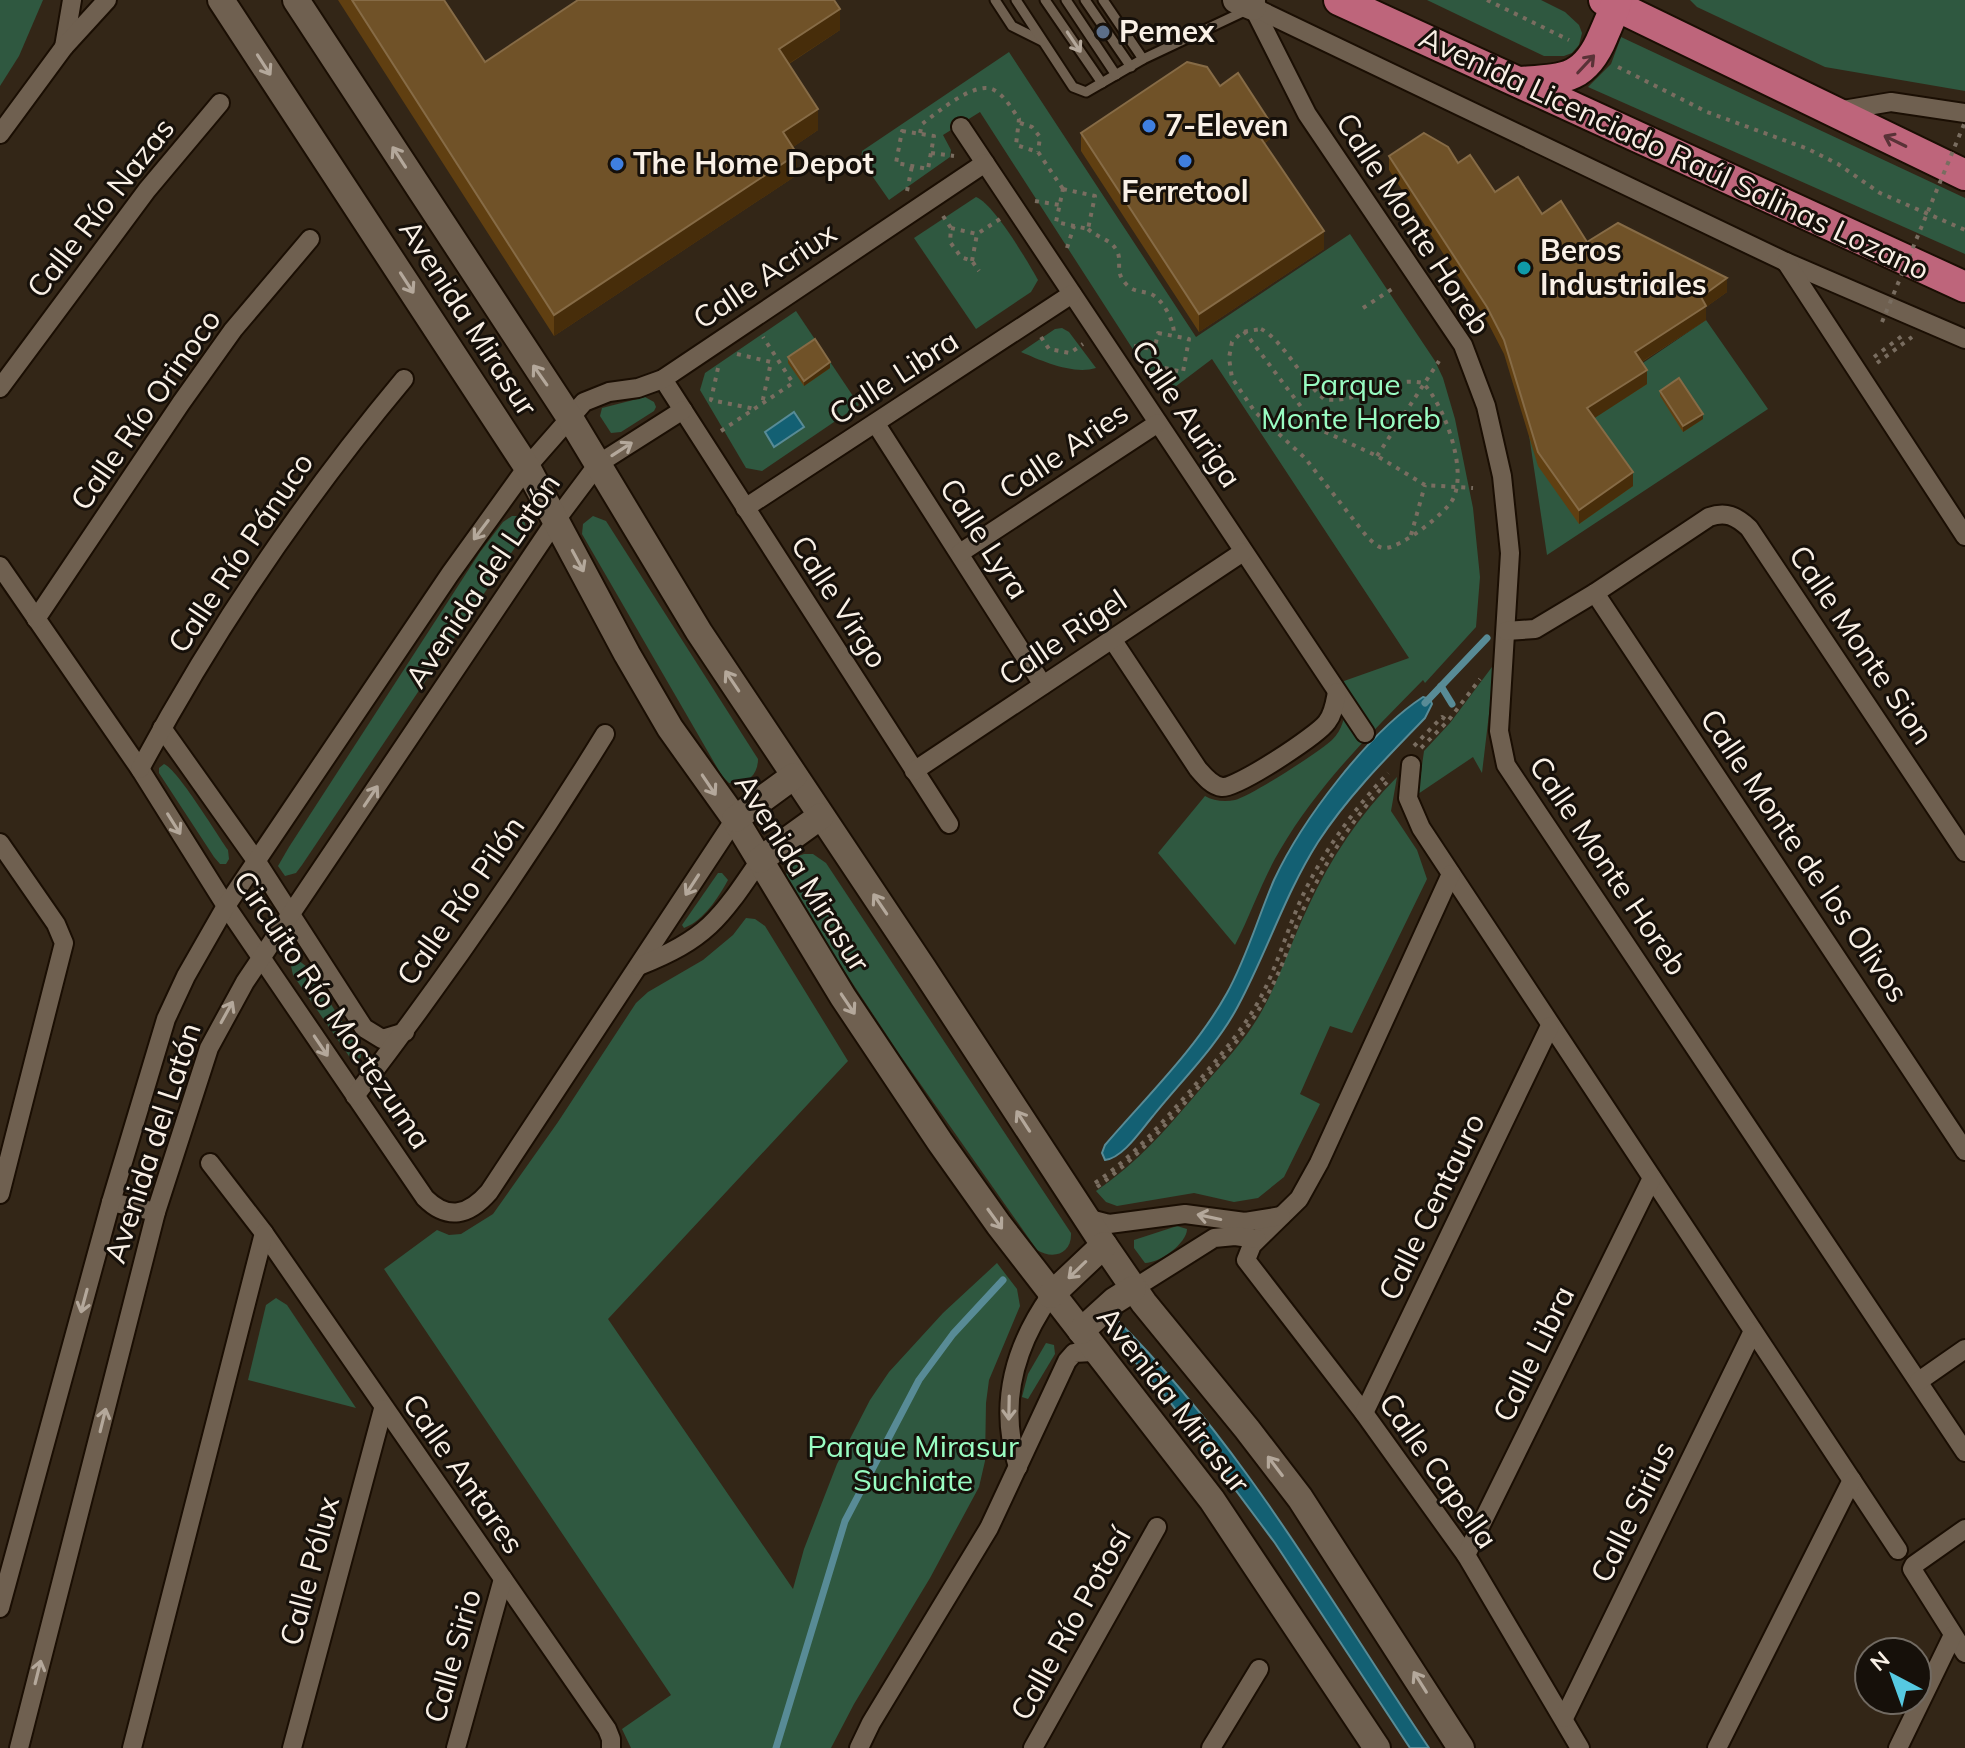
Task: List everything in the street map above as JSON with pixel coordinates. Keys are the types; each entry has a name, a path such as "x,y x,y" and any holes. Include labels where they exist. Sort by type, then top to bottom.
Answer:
{"main road":[{"name":"Avenida Licenciado Raúl Salinas Lozano","path":"1339,0 1965,287"},
{"path":"1657,0 1687,40"},
{"path":"1519,82 1560,79 1576,74 1587,66 1601,41 1612,2 1965,175"}],"street":[{"path":"64,47 72,0"},
{"path":"0,134 64,47 107,0"},
{"name":"Avenida Mirasur","path":"221,0 527,467 670,728 735,819 843,997 940,1142 1051,1295 1212,1500 1377,1748"},
{"name":"Avenida Mirasur","path":"296,0 570,418 699,632 1133,1289 1300,1498 1461,1748"},
{"path":"1248,2 1786,262 1965,339"},
{"name":"Calle Monte Horeb","path":"1248,2 1307,114 1463,345 1486,406 1503,483 1510,553 1499,731 1506,765 1965,1452"},
{"path":"1834,112 1891,102 1965,113"},
{"name":"Calle Río Nazas","path":"0,388 147,190 220,103"},
{"name":"Calle Auriga","path":"961,127 1365,733"},
{"name":"Calle Acriux","path":"570,418 584,402 663,379 985,163"},
{"name":"Calle Río Orinoco","path":"36,619 233,330 310,239"},
{"path":"1786,262 1965,536"},
{"name":"Calle Libra","path":"745,508 1072,294"},
{"name":"Calle Río Pánuco","path":"140,769 227,618 273,547 358,434 404,379"},
{"name":"Calle Virgo","path":"663,379 949,824"},
{"path":"598,464 683,410"},
{"name":"Avenida del Latón","path":"0,1608 111,1202 166,1019 186,976 226,906 450,574 527,467 570,418"},
{"name":"Calle Aries","path":"960,553 1158,423"},
{"name":"Calle Lyra","path":"876,424 1043,685"},
{"name":"Avenida del Latón","path":"19,1748 156,1212 209,1048 230,1006 261,959 556,520 598,464"},
{"name":"Calle Monte Sion","path":"1595,593 1709,517 1720,513 1731,515 1749,528 1965,852"},
{"name":"Calle Rigel","path":"914,771 1243,552"},
{"name":"Circuito Río Moctezuma","path":"0,566 140,769 261,959 432,1205 439,1210 451,1213 468,1209 489,1192 735,819"},
{"path":"1506,631 1535,629 1595,593"},
{"name":"Calle Monte de los Olivos","path":"1595,593 1965,1151"},
{"path":"1112,639 1198,769 1209,781 1223,787 1249,777 1320,729 1332,715 1337,692"},
{"name":"Circuito Río Moctezuma","path":"162,728 257,862 364,1028 382,1039 405,1032"},
{"name":"Calle Río Pilón","path":"355,1096 405,1032 508,885 605,734"},
{"path":"1411,757 1410,806 1451,874 1898,1550"},
{"path":"735,819 794,776"},
{"path":"639,966 683,947 707,929 734,900 760,860 821,816"},
{"path":"0,843 56,924 64,943 0,1194"},
{"path":"859,1748 871,1723 983,1539 1081,1331 1133,1289 1214,1238 1235,1236 1257,1239 1299,1199 1319,1163 1451,874"},
{"name":"Calle Centauro","path":"1364,1413 1550,1026"},
{"name":"Calle Antares","path":"210,1163 264,1233 607,1729 611,1748"},
{"name":"Calle Libra","path":"1466,1555 1652,1178"},
{"path":"111,1202 156,1212"},
{"path":"1086,1218 1109,1224 1185,1214 1245,1222 1284,1216"},
{"path":"1018,1467 1009,1433 1010,1382 1029,1331 1051,1295 1134,1221"},
{"path":"132,1748 264,1233"},
{"name":"Calle Capella","path":"1257,1239 1246,1256 1249,1267 1364,1413 1466,1555 1580,1748"},
{"path":"1153,1315 1155,1292 1174,1262"},
{"name":"Calle Sirius","path":"1564,1718 1753,1331"},
{"path":"1919,1381 1965,1349"},
{"path":"1067,1361 1071,1354 1080,1352 1099,1355"},
{"name":"Calle Pólux","path":"292,1748 383,1409"},
{"path":"1717,1748 1852,1480"},
{"name":"Calle Río Potosí","path":"1033,1748 1157,1527"},
{"path":"1965,1529 1912,1569 1965,1653"},
{"name":"Calle Sirio","path":"456,1748 503,1579"},
{"path":"1898,1748 1953,1635"},
{"path":"1211,1748 1259,1669"}],"lane":[{"path":"995,0 1012,26 1043,42"},
{"path":"1016,0 1073,87 1086,92 1248,2"},
{"path":"1045,0 1102,83"},
{"path":"1066,0 1116,75"},
{"path":"1085,0 1131,67"},
{"path":"1103,0 1143,59"}],"path":[{"path":"1487,0 1569,40"},
{"path":"1618,67 1707,112 1808,149 1838,164 1880,193 1965,230"},
{"path":"920,133 922,124 979,87 990,88 1001,95 1019,119 1016,145 1038,152 1063,189 1095,196 1088,229"},
{"path":"1910,315 1901,330 1914,336 1876,363 1873,357 1903,335 1882,322 1965,122"},
{"path":"1020,123 1032,127 1040,137 1038,152"},
{"path":"902,131 920,133 934,136 928,169 896,163 902,131"},
{"path":"931,153 954,156"},
{"path":"907,193 912,166"},
{"path":"1063,189 1056,222 1088,229 1095,236 1106,238 1117,252 1118,272 1129,288 1152,294 1158,299 1174,324 1174,336"},
{"path":"1034,201 1060,205"},
{"path":"941,214 951,228 950,242 961,257 972,261 979,271"},
{"path":"951,228 977,234 1001,219"},
{"path":"1066,250 1074,226"},
{"path":"972,261 977,234"},
{"path":"1363,308 1392,289"},
{"path":"1261,329 1271,335 1294,367 1324,399 1343,400 1411,380 1423,383 1441,408 1448,428 1457,468 1457,488 1447,507 1411,535 1383,548 1373,543 1305,458 1255,412 1236,386 1230,367 1232,342 1244,331 1261,329"},
{"path":"1244,331 1317,428 1377,456 1425,485 1473,488"},
{"path":"721,431 793,383 760,332"},
{"path":"1158,333 1174,336 1189,339 1183,372 1151,365 1158,333"},
{"path":"1039,335 1049,349 1070,353 1083,344"},
{"path":"1128,345 1154,349"},
{"path":"729,353 771,362 762,404"},
{"path":"721,358 711,400 755,409"},
{"path":"1377,456 1439,361"},
{"path":"1161,396 1167,368"},
{"path":"1411,535 1425,485"},
{"path":"1411,757 1448,721 1484,673"},
{"path":"1091,1189 1125,1167 1147,1147 1228,1053 1259,1010 1276,979 1321,873 1366,805 1391,774"}],"green space":[{"path":"0,0 43,0 19,56 0,86"},
{"path":"1427,0 1541,0 1565,12 1579,25 1582,33 1579,45 1564,56 1544,56"},
{"path":"1690,0 1965,0 1965,91 1825,67 1697,7"},
{"path":"1621,37 1965,198 1965,254 1588,87 1611,64"},
{"name":"Parque Monte Horeb","path":"1009,52 1196,337 1350,234 1435,361 1455,419 1473,508 1480,577 1476,627 1425,683 1423,680 1365,740 1311,803 1274,861 1235,945 1158,853 1205,796 1223,801 1243,797 1285,773 1332,740 1343,720 1344,681 1409,658 1212,359 1163,396 980,112 943,135 951,150 950,157 889,200 861,160 862,151"},
{"path":"976,197 1001,222 1038,280 1031,292 976,329 914,238"},
{"path":"796,311 859,405 762,471 746,468 700,390 705,373"},
{"path":"1706,320 1768,409 1547,555 1529,435 1565,416"},
{"path":"1062,328 1069,332 1096,368 1068,368 1021,352 1055,329"},
{"path":"645,397 654,402 654,411 621,432 611,433 600,416 602,408"},
{"path":"512,516 523,520 526,526 524,534 302,865 296,873 285,876 278,866 289,847 480,552 503,522"},
{"path":"593,516 606,521 758,759 756,770 746,781 729,783 722,776 582,534 583,524"},
{"path":"1495,663 1482,773 1473,757 1418,794 1424,751 1450,723"},
{"path":"164,764 187,789 228,850 226,864 220,864 214,857 159,773 159,768"},
{"path":"1397,777 1391,811 1417,850 1427,879 1352,1033 1330,1026 1300,1094 1320,1104 1284,1177 1258,1198 1234,1202 1194,1193 1117,1206 1106,1202 1096,1191 1154,1142 1258,1018 1326,872 1358,822"},
{"path":"804,854 813,854 826,863 1071,1233 1065,1250 1049,1255 1037,1250 900,1055 788,886 788,866"},
{"path":"718,873 728,880 720,894 704,914 684,928 682,925"},
{"name":"Parque Mirasur Suchiate","path":"746,918 755,919 765,926 848,1061 608,1319 793,1589 804,1549 837,1464 870,1400 889,1372 943,1313 997,1263 1017,1289 1020,1306 989,1380 985,1461 979,1487 831,1748 631,1748 622,1729 671,1695 384,1269 437,1230 449,1235 461,1234 493,1214 636,1003 648,992 703,960 733,935"},
{"path":"298,960 307,967 361,1051 357,1061 351,1059 293,975 291,966"},
{"path":"1177,1226 1187,1229 1178,1246 1158,1260 1145,1263 1134,1248 1134,1240"},
{"path":"276,1298 287,1305 356,1408 248,1380 266,1305"},
{"path":"1046,1343 1054,1345 1055,1354 1028,1399 1022,1397 1028,1374"}],"water":[{"path":"794,412 804,427 774,447 765,432"},
{"path":"1423,697 1430,699 1432,704 1425,718 1355,793 1318,842 1238,1006 1220,1035 1131,1142 1118,1154 1105,1160 1102,1153 1105,1145 1186,1053 1215,1014 1241,965 1274,880 1301,831 1359,755 1380,732"},
{"path":"1116,1319 1162,1368 1245,1471 1429,1748 1410,1748 1275,1543 1167,1398 1130,1356 1109,1325"}],"building":[{"name":"The Home Depot","path":"352,0 444,0 485,62 578,0 834,0 840,9 779,49 818,109 783,132 797,154 554,315"},
{"path":"1187,62 1207,67 1220,86 1238,73 1270,122 1256,131 1324,231 1199,314 1081,133"},
{"path":"1424,133 1448,147 1458,163 1470,155 1495,192 1518,177 1542,214 1561,201 1587,242 1618,223 1727,278 1701,297 1706,306 1635,352 1647,370 1587,408 1633,472 1579,510 1538,452 1504,340 1487,307 1389,156"},
{"path":"815,339 830,362 804,381 788,357"},
{"path":"1679,378 1703,414 1683,426 1660,391"}],"waterway":[{"path":"1425,703 1487,638"},
{"path":"1441,686 1452,704"},
{"path":"776,1748 845,1521 919,1380 953,1334 1003,1280"}],"place":[{"name":"Pemex","path":"1103,32"},
{"name":"7-Eleven","path":"1149,126"},
{"name":"Ferretool","path":"1185,161"},
{"name":"The Home Depot","path":"617,164"},
{"name":"Beros Industriales","path":"1524,268"}]}
